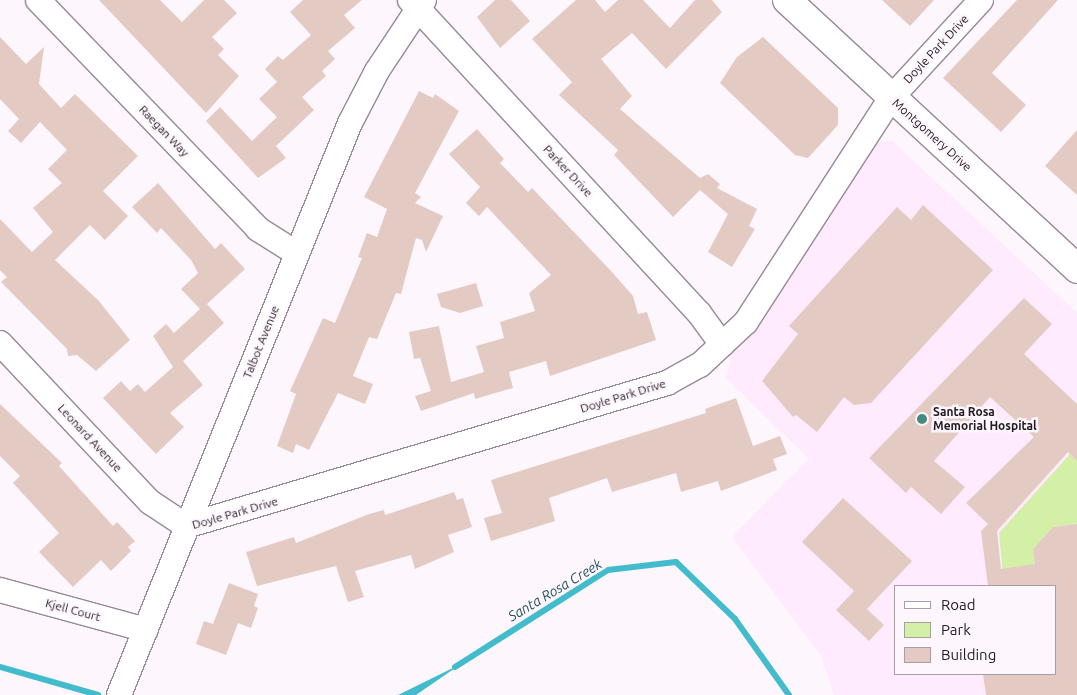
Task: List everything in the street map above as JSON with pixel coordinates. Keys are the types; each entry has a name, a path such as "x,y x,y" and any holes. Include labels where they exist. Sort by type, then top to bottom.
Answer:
{"main road":[{"name":"Montgomery Drive","path":"787,0 1077,269"}],"street":[{"name":"Raegan Way","path":"38,0 258,229 296,253"},
{"name":"Doyle Park Drive","path":"186,526 667,383 700,365 746,322 891,98 980,0"},
{"name":"Talbot Avenue","path":"119,695 296,253 350,124 418,2"},
{"name":"Parker Drive","path":"418,2 699,313 722,345"},
{"name":"Leonard Avenue","path":"0,343 150,502 186,526"},
{"name":"Kjell Court","path":"0,590 143,638"}],"shaded area":[{"name":"Santa Rosa Memorial Hospital","path":"891,140 1077,313 1077,695 834,695 821,656 732,537 809,459 726,378 735,343 874,143"}],"green space":[{"path":"1070,454 1077,461 1077,524 1053,527 1033,549 1035,564 1026,566 1028,585 1004,585 999,533"}],"water":[{"path":"461,664 416,695 398,695"}],"building":[{"path":"99,0 160,0 182,22 204,0 224,0 237,13 212,37 224,49 218,55 239,76 206,113"},
{"path":"303,0 362,0 344,15 355,28 328,51 335,59 322,71 326,76 302,97 314,110 276,146 286,158 258,178 206,121 220,107 252,141 277,117 259,99 277,82 265,69 278,56 283,60 311,35 290,12"},
{"path":"495,0 511,0 530,21 500,48 477,17"},
{"path":"576,0 595,0 605,12 618,0 643,0 670,28 695,0 712,0 722,12 666,69 632,33 601,59 632,96 620,109 700,178 708,174 720,184 717,188 757,209 749,226 755,229 732,267 708,252 728,214 700,190 673,217 614,155 618,150 559,95 572,82 532,39"},
{"path":"882,0 934,0 910,26"},
{"path":"1017,0 1058,0 992,73 1026,105 1001,132 943,78"},
{"path":"0,37 26,64 44,47 39,84 61,108 75,94 138,156 103,191 128,216 105,240 90,225 55,260 98,300 130,340 96,371 77,355 68,356 67,349 1,282 7,277 0,270 0,219 32,252 53,232 33,208 62,183 48,169 67,150 40,122 21,143 8,131 19,119 0,99"},
{"path":"763,37 838,108 838,125 808,158 795,155 720,83 737,57"},
{"path":"419,91 433,98 435,94 459,111 415,193 421,197 415,203 443,216 426,252 422,240 416,238 401,294 396,293 377,339 369,337 353,376 373,384 365,404 338,393 309,450 296,444 293,453 277,446 296,394 290,391 323,318 335,323 362,258 358,257 367,233 377,237 387,209 364,197"},
{"path":"477,129 504,159 500,163 528,192 532,188 633,296 638,314 647,312 656,340 550,376 546,361 509,372 513,388 475,399 474,393 421,411 415,396 431,391 420,358 414,359 409,332 439,326 451,382 484,372 476,346 504,338 500,322 535,311 529,293 551,275 487,207 479,216 466,203 480,187 449,154"},
{"path":"1077,130 1077,195 1045,166"},
{"path":"158,183 215,249 221,243 245,269 207,304 224,323 183,361 203,385 170,413 184,427 156,454 103,398 121,381 130,391 138,384 145,392 173,367 153,336 166,324 174,333 200,309 181,289 198,273 191,260 161,228 157,233 132,207"},
{"path":"923,205 993,270 871,403 854,405 844,397 817,432 796,415 793,417 762,381 798,334 789,326 897,207 911,220"},
{"path":"476,283 483,306 460,313 441,307 437,294"},
{"path":"1024,298 1052,324 1024,354 1077,404 1077,461 1068,452 997,531 1001,569 1035,564 1033,549 1053,527 1077,524 1077,695 986,695 983,675 1057,675 1057,585 988,585 981,531 988,524 966,503 1034,437 990,397 934,461 965,487 941,514 911,487 906,493 869,458"},
{"path":"736,398 753,446 780,436 787,454 773,459 777,470 721,491 718,481 681,492 676,473 612,492 607,478 549,498 555,521 491,541 484,518 502,513 491,480 706,413 705,409"},
{"path":"0,404 62,463 59,466 113,526 117,522 135,541 128,547 131,551 111,571 101,560 73,587 39,552 59,533 13,483 20,476 0,456"},
{"path":"454,492 457,500 463,498 472,527 448,535 454,552 415,569 411,555 355,571 364,597 348,602 336,566 257,586 246,552 294,537 296,543 369,514 384,510 385,515"},
{"path":"843,498 912,561 867,609 884,625 869,641 836,610 854,591 802,542"},
{"path":"229,583 258,594 254,606 258,608 251,628 238,623 226,655 196,644 204,621 213,624"}],"waterway":[{"name":"Santa Rosa Creek","path":"455,667 608,570 676,562 735,619 789,695"},
{"name":"Santa Rosa Creek","path":"0,667 98,695"}],"place":[{"name":"Santa Rosa Memorial Hospital","path":"922,419"}]}
